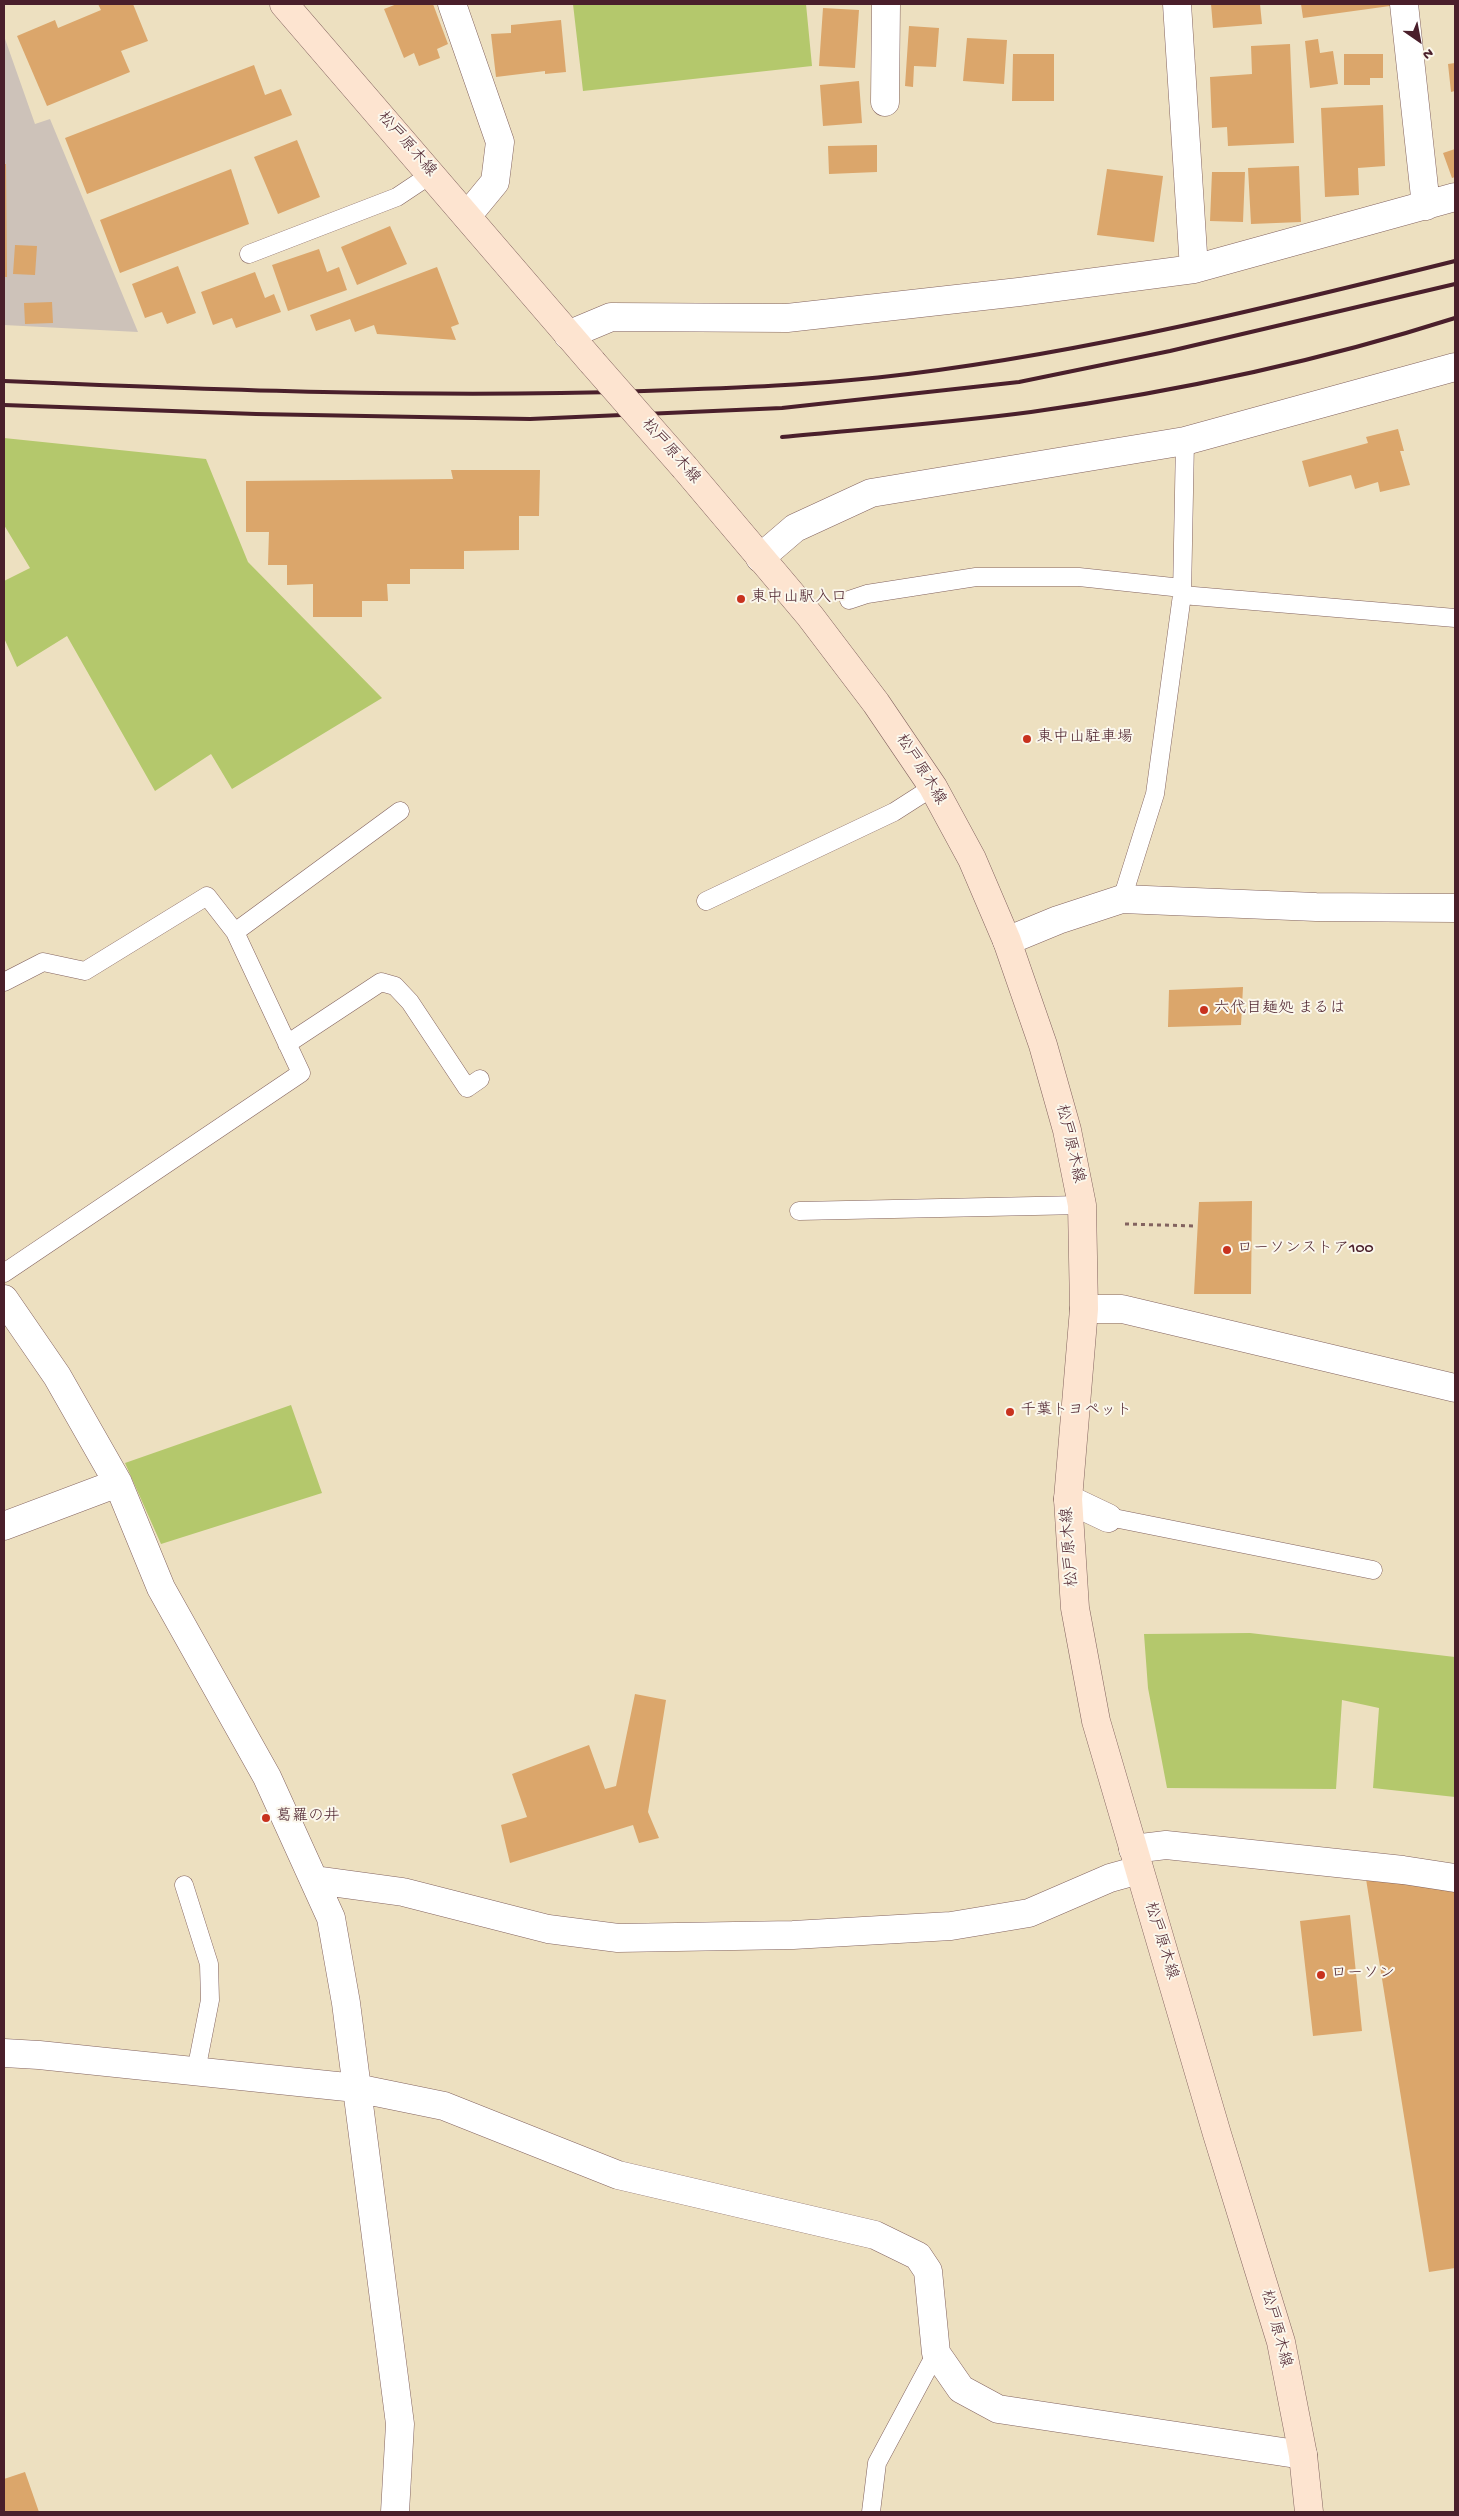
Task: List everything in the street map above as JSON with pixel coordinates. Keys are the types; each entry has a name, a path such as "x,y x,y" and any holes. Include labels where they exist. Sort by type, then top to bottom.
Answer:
{"main road":[{"name":"松戸原木線","path":"284,4 568,335 685,468 810,616 876,703 933,787 972,859 1007,941 1046,1054 1067,1130 1082,1205 1084,1309 1068,1499 1075,1608 1096,1721 1136,1860 1282,2342 1302,2455 1309,2512"}],"street":[{"path":"452,4 500,142 495,182 467,216"},
{"path":"885,102 886,4"},
{"path":"1177,4 1194,269"},
{"path":"1404,4 1426,206"},
{"path":"568,335 611,317 787,318 1019,292 1194,269 1455,197"},
{"path":"760,558 795,528 871,493 1185,441 1455,367"},
{"path":"1007,941 1058,920 1122,898 1316,907 1455,908"},
{"path":"4,1299 57,1376 118,1483 161,1588 267,1777 331,1918 346,2003 400,2424 395,2512"},
{"path":"1084,1309 1122,1309 1455,1388"},
{"path":"4,1526 118,1483"},
{"path":"1068,1499 1108,1518"},
{"path":"315,1880 403,1892 548,1929 618,1938 793,1935 951,1926 1029,1913 1110,1878 1136,1860 1166,1845 1403,1870 1455,1878"},
{"path":"4,2053 356,2088 444,2106 618,2175 875,2235 918,2256 928,2271 936,2353 961,2389 998,2409 1302,2455"}],"lane":[{"path":"249,254 397,197 430,174"},
{"path":"1122,898 1155,794 1182,591 1185,441"},
{"path":"849,600 867,594 976,577 1079,577 1182,591 1455,618"},
{"path":"706,901 894,812 933,787"},
{"path":"235,932 400,811"},
{"path":"4,982 43,962 86,971 207,896 235,932 301,1073 4,1273"},
{"path":"287,1044 381,982 395,986 410,1002 467,1088 480,1080"},
{"path":"799,1211 1082,1205"},
{"path":"1108,1518 1373,1570"},
{"path":"184,1885 209,1964 210,2000 196,2071"},
{"path":"872,2512 877,2463 936,2353"}],"path":[{"path":"1125,1224 1197,1226"}],"shaded area":[{"path":"4,36 35,124 50,119 138,332 4,325"}],"green space":[{"path":"573,4 806,4 812,66 583,91"},
{"path":"4,438 206,459 248,562 382,698 232,789 211,754 155,791 67,636 17,667 4,638 4,581 30,568 4,525"},
{"path":"291,1405 322,1493 161,1544 125,1463"},
{"path":"1250,1633 1455,1657 1455,1797 1373,1788 1379,1708 1342,1700 1336,1789 1167,1788 1148,1688 1144,1634"}],"building":[{"path":"98,4 133,4 148,41 121,51 130,72 47,106 17,36 55,20 58,28 101,10"},
{"path":"397,4 433,4 448,44 437,49 440,58 419,66 414,53 404,58 384,9"},
{"path":"1211,4 1260,4 1262,24 1213,28"},
{"path":"1301,4 1390,4 1390,6 1303,18"},
{"path":"823,8 859,10 855,68 819,66"},
{"path":"561,20 566,72 545,74 545,71 496,77 491,34 511,33 511,25"},
{"path":"909,26 939,28 936,67 914,66 913,87 905,86"},
{"path":"967,38 1007,40 1004,84 963,81"},
{"path":"1318,39 1320,53 1333,51 1338,84 1310,88 1305,41"},
{"path":"1290,44 1294,143 1228,146 1227,127 1212,128 1210,77 1252,74 1251,46"},
{"path":"1013,54 1054,54 1054,101 1012,101"},
{"path":"1344,54 1383,54 1383,78 1370,78 1370,85 1344,85"},
{"path":"1455,63 1455,91 1451,92 1448,64"},
{"path":"254,65 265,95 281,89 292,115 87,194 65,138"},
{"path":"859,81 862,123 823,126 820,85"},
{"path":"1383,105 1385,166 1358,168 1359,195 1325,197 1321,108"},
{"path":"297,140 320,197 278,214 254,157"},
{"path":"877,145 877,172 829,174 828,146"},
{"path":"1455,149 1455,177 1452,178 1443,153"},
{"path":"4,164 6,164 7,277 4,277"},
{"path":"1299,166 1301,222 1251,224 1248,168"},
{"path":"231,169 249,224 120,273 100,220"},
{"path":"1107,169 1163,176 1154,242 1097,235"},
{"path":"1212,172 1245,172 1243,222 1210,221"},
{"path":"390,226 407,264 357,285 341,247"},
{"path":"15,245 37,246 35,275 13,274"},
{"path":"319,249 327,272 339,267 347,290 288,311 272,265"},
{"path":"178,266 196,313 167,324 162,312 145,318 132,284"},
{"path":"437,267 459,324 451,327 456,340 377,334 374,325 355,332 350,319 316,331 310,315"},
{"path":"255,272 265,298 274,294 281,312 236,328 232,318 213,325 201,292"},
{"path":"52,302 53,323 25,324 24,303"},
{"path":"1398,429 1404,451 1400,451 1410,485 1380,492 1378,482 1355,489 1351,475 1309,487 1302,461 1368,443 1366,437"},
{"path":"451,470 540,470 539,516 519,516 519,550 464,551 464,569 410,569 410,584 387,584 388,601 362,601 362,617 313,617 313,584 287,585 287,565 268,565 269,532 246,532 246,481 453,479"},
{"path":"1243,987 1241,1025 1168,1027 1169,990"},
{"path":"1252,1201 1251,1294 1194,1294 1199,1202"},
{"path":"635,1694 666,1700 648,1812 659,1838 639,1843 633,1825 510,1863 501,1825 527,1817 512,1774 589,1745 605,1789 616,1786"},
{"path":"1366,1879 1455,1887 1455,2268 1429,2272"},
{"path":"1350,1915 1362,2031 1313,2036 1300,1921"},
{"path":"25,2472 39,2512 4,2512 4,2479"}],"railway":[{"path":"4,381 244,390 484,394 677,390 842,381 977,364 1115,340 1183,326 1455,261"},
{"path":"4,405 256,414 530,419 782,408 1019,382 1170,351 1455,284"},
{"path":"782,437 1000,416 1138,395 1298,362 1455,318"}],"place":[{"name":"東中山駅入口","path":"741,599"},
{"name":"東中山駐車場","path":"1027,739"},
{"name":"六代目麺処 まるは","path":"1204,1010"},
{"name":"ローソンストア100","path":"1227,1250"},
{"name":"千葉トヨペット","path":"1010,1412"},
{"name":"葛羅の井","path":"266,1818"},
{"name":"ローソン","path":"1321,1975"}]}
